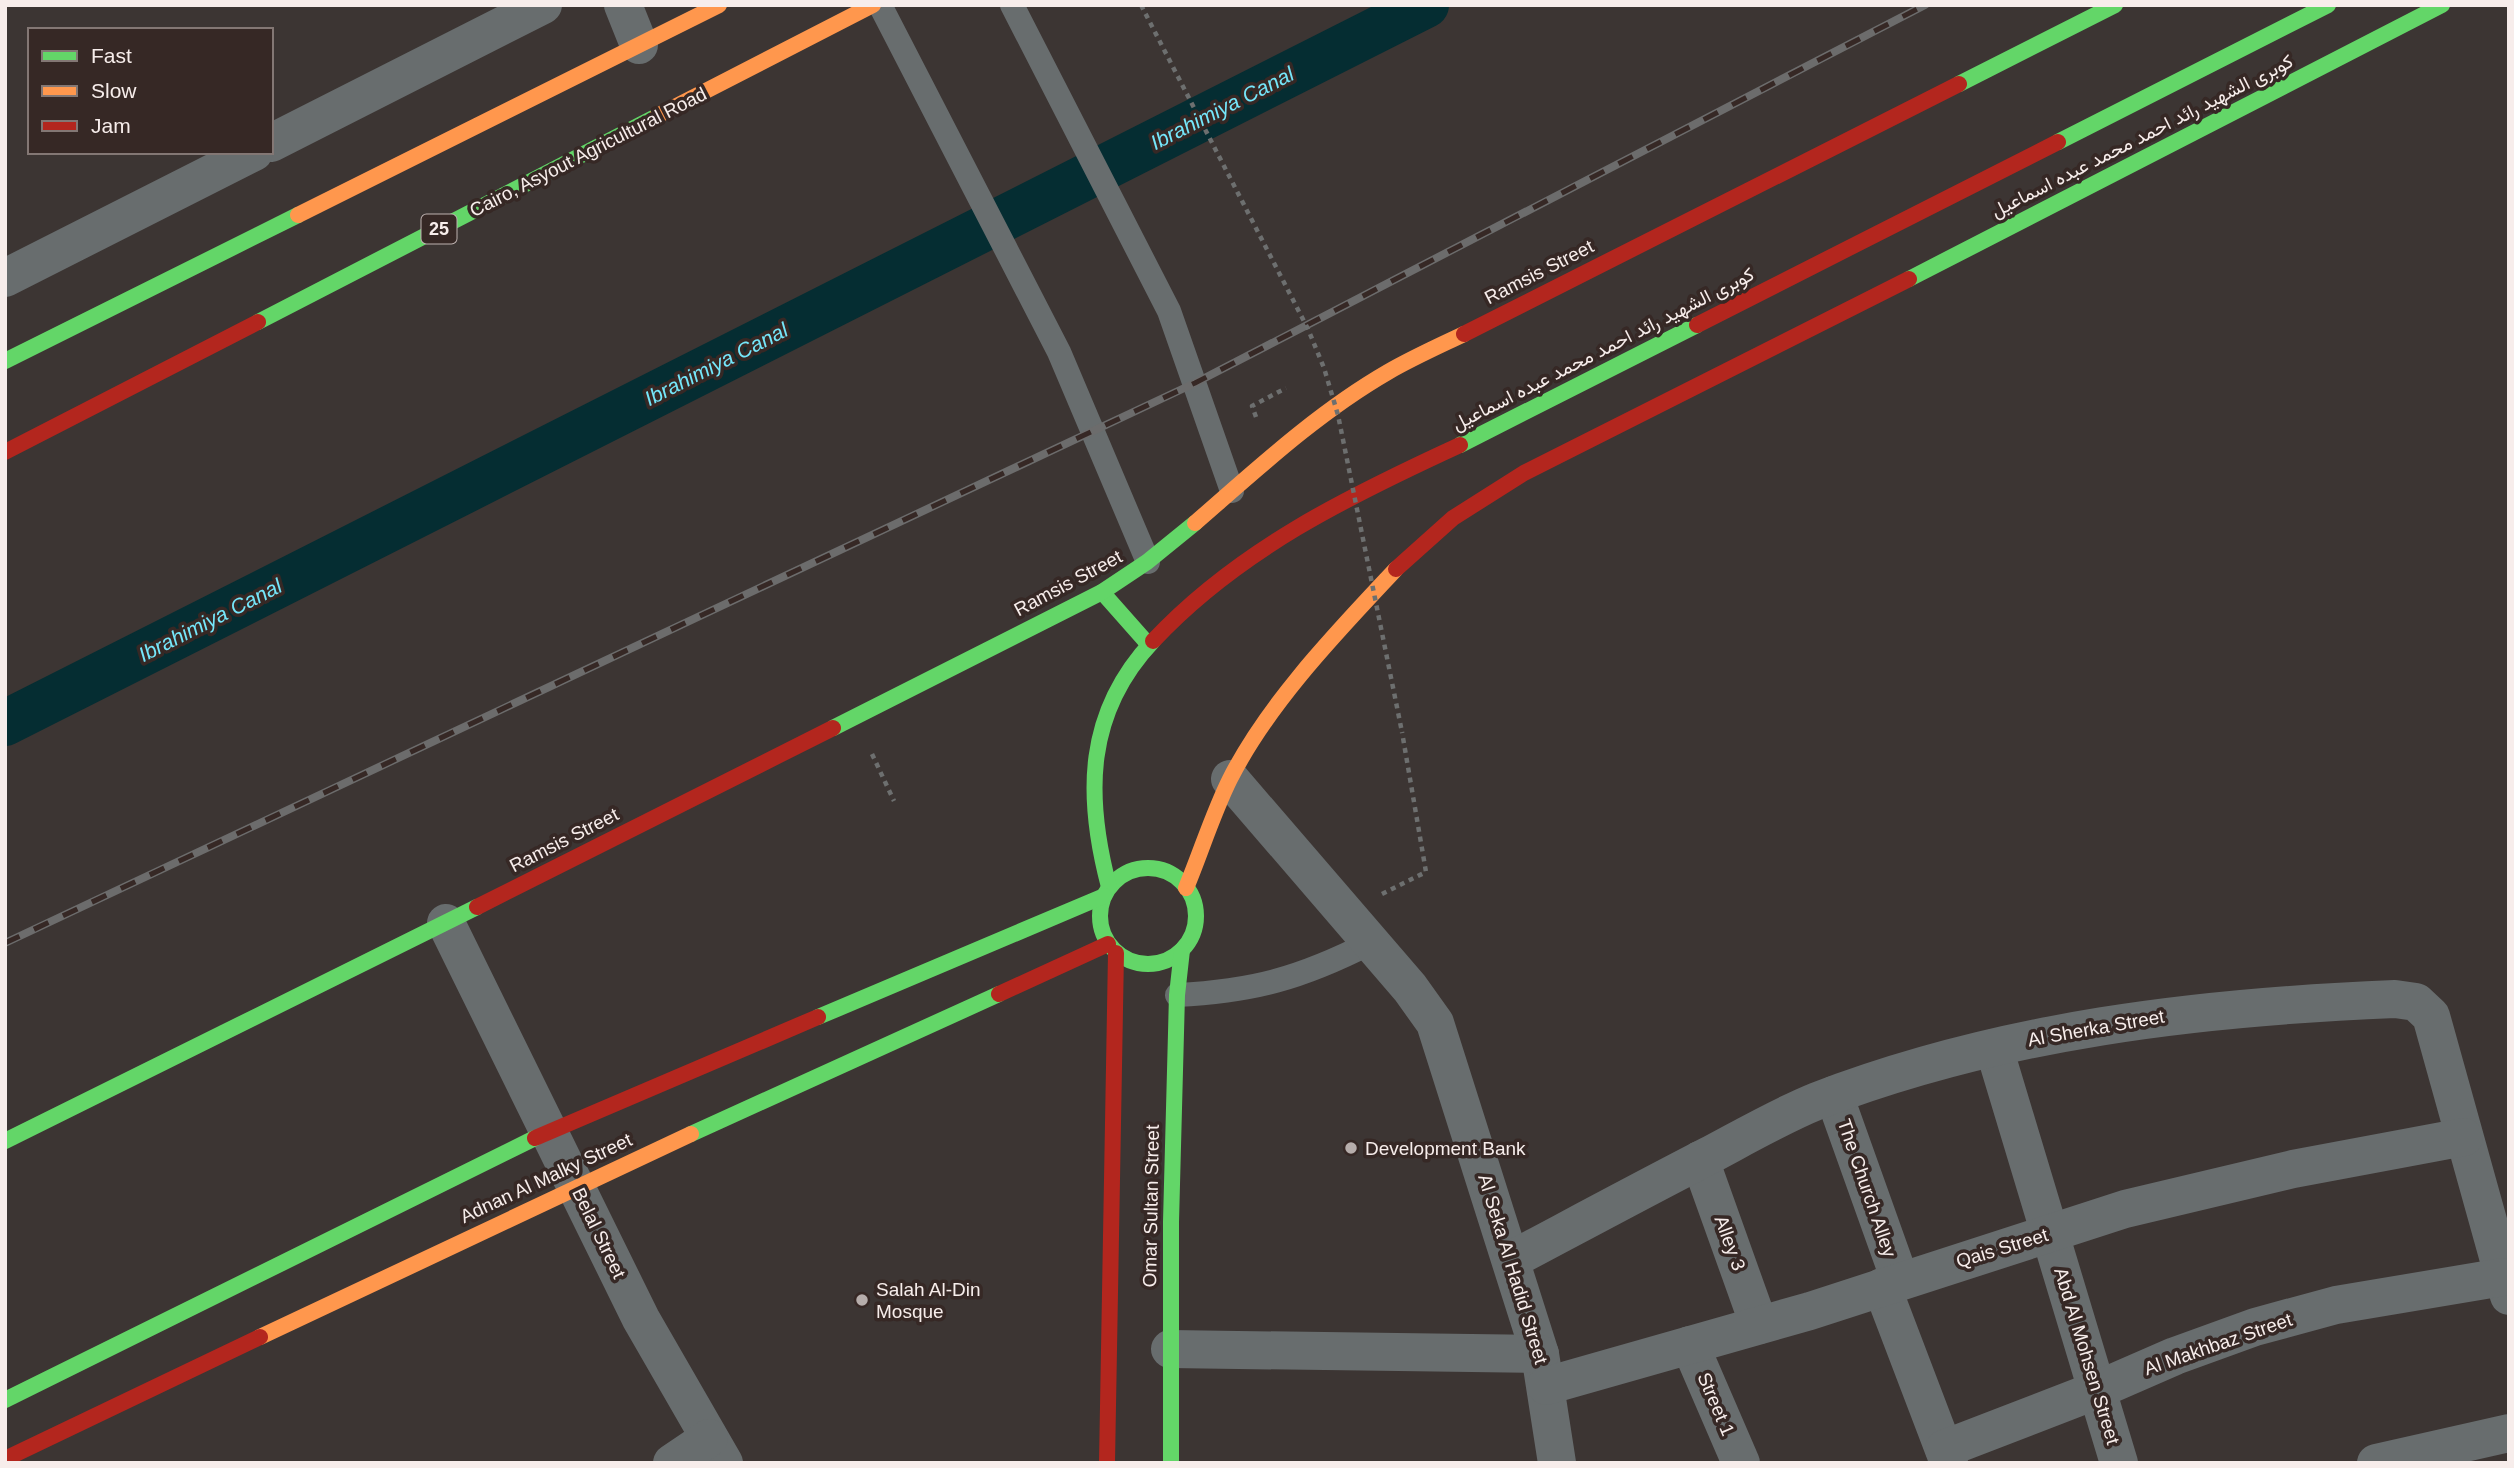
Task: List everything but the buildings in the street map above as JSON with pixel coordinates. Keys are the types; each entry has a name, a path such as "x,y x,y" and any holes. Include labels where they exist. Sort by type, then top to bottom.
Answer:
{"main road":[{"path":"5,361 719,5"},
{"name":"Cairo, Asyout Agricultural Road","path":"5,452 873,5"},
{"name":"Ramsis Street","path":"5,1141 446,923 1102,592 1148,562 1340,402 1388,372 2115,5"},
{"name":"كوبرى الشهيد رائد احمد محمد عبده اسماعيل","path":"1107,892 1096,839 1092,802 1093,764 1104,721 1121,681 1148,644 1199,595 1258,552 1341,500 1484,432 2328,5"},
{"name":"كوبرى الشهيد رائد احمد محمد عبده اسماعيل","path":"1186,888 1230,779 1260,728 1304,672 1396,568 1453,518 1584,441 2092,187 2442,5"},
{"path":"1102,592 1148,644"},
{"path":"1139,869 1157,869 1174,875 1186,888 1194,903 1196,920 1192,936 1182,950 1167,961 1149,965 1132,962 1112,949 1101,929 1099,912 1107,892 1122,875 1139,869"},
{"name":"Adnan Al Malky Street","path":"5,1400 550,1130 1107,892"},
{"name":"Adnan Al Malky Street","path":"5,1459 577,1186 1112,949"},
{"name":"Omar Sultan Street","path":"1107,1463 1112,949"},
{"name":"Omar Sultan Street","path":"1171,1463 1170,1349 1177,995 1182,950"}],"street":[{"path":"273,142 543,5"},
{"path":"623,5 639,45"},
{"path":"5,278 250,154"},
{"name":"Al Seka Al Hadid Street","path":"1230,779 1410,988 1435,1023 1511,1260 1543,1370 1557,1463"},
{"name":"Belal Street","path":"446,923 641,1319 717,1450"},
{"name":"Al Sherka Street","path":"1511,1260 1700,1160 1834,1095 1994,1048 2060,1032 2198,1011 2297,1003 2406,1000 2416,1002 2431,1016 2506,1287"},
{"name":"Abd Al Mohsen Street","path":"1994,1048 2119,1463"},
{"name":"The Church Alley","path":"1834,1095 1947,1456"},
{"name":"Qais Street","path":"1170,1349 1543,1370 1690,1345 2124,1209 2293,1169 2464,1137"},
{"name":"Alley 3","path":"1700,1160 1759,1325"},
{"name":"Al Makhbaz Street","path":"1947,1456 2175,1356 2255,1327 2336,1305 2506,1287"},
{"name":"Street 1","path":"1690,1345 1741,1463"},
{"path":"2376,1463 2509,1433"},
{"path":"672,1463 717,1450"}],"lane":[{"path":"880,5 1059,352 1148,562"},
{"path":"1012,5 1169,311 1232,491"},
{"path":"1177,995 1227,993 1276,983 1323,967 1370,943"}],"path":[{"path":"1141,5 1308,329 1324,368 1338,415 1402,732 1426,872 1343,913"},
{"path":"854,717 894,801"}],"waterway":[{"name":"Ibrahimiya Canal","path":"5,723 1426,5"}],"railway":[{"path":"5,943 1195,383 1925,5"}],"traffic: fast":[{"path":"1959,84 2115,5"},
{"path":"2058,142 2328,5"},
{"path":"1909,279 2442,5"},
{"path":"258,322 657,116"},
{"path":"5,361 298,215"},
{"path":"1460,445 1697,325"},
{"path":"833,728 1102,592 1147,562 1195,523"},
{"path":"1102,592 1148,644"},
{"path":"1109,887 1096,820 1094,788 1097,757 1103,726 1114,697 1153,641"},
{"path":"1148,868 1166,872 1182,882 1192,898 1196,916 1192,934 1182,950 1166,960 1148,964 1130,960 1114,950 1104,934 1100,916 1104,898 1114,882 1130,872 1148,868"},
{"path":"818,1017 1104,896"},
{"path":"5,1141 477,907"},
{"path":"1171,1463 1171,1222 1177,995 1182,950"},
{"path":"691,1134 999,994"},
{"path":"5,1400 535,1138"}],"traffic: slow":[{"path":"298,215 719,5"},
{"path":"657,116 873,5"},
{"path":"1195,523 1336,405 1397,367 1464,334"},
{"path":"1186,888 1230,779 1264,722 1306,668 1396,569"},
{"path":"260,1337 691,1134"}],"traffic: jam":[{"path":"1464,334 1959,84"},
{"path":"1697,325 2058,142"},
{"path":"1396,569 1453,518 1524,473 1909,279"},
{"path":"5,452 258,322"},
{"path":"1153,641 1221,579 1258,552 1336,505 1460,445"},
{"path":"477,907 833,728"},
{"path":"999,994 1108,944"},
{"path":"1107,1463 1116,953"},
{"path":"535,1138 818,1017"},
{"path":"5,1459 260,1337"}],"place":[{"name":"Development Bank","path":"1351,1148"},
{"name":"Salah Al-Din Mosque","path":"862,1300"}]}
